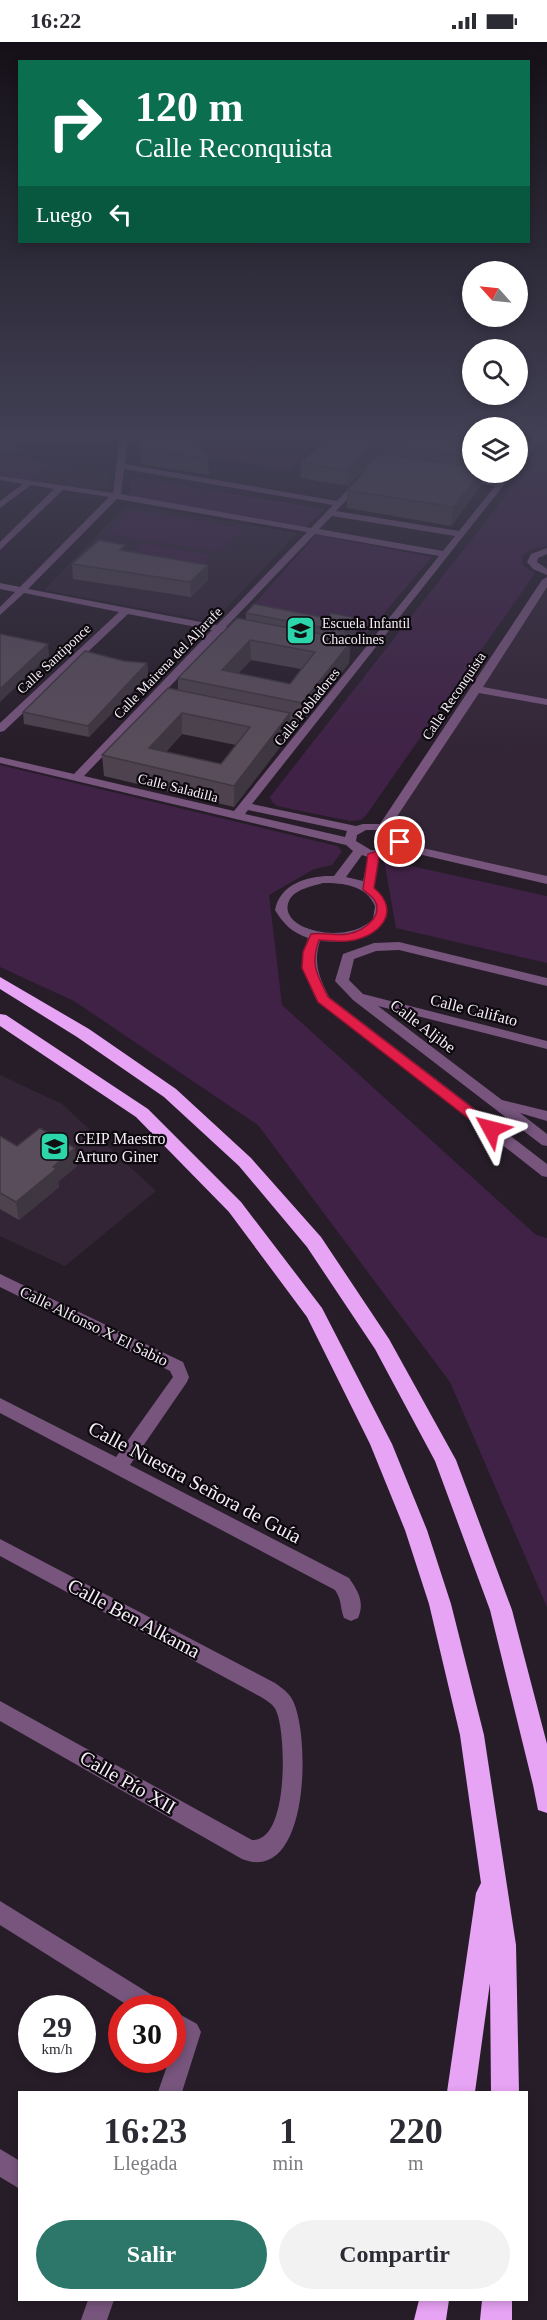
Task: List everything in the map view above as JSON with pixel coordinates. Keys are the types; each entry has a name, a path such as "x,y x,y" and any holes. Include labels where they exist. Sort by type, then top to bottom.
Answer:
{"highway":[{"path":"0,982 83,1033 170,1093 245,1162 315,1242 382,1344 445,1460 501,1610 547,1801"},
{"path":"0,1019 142,1113 235,1207 315,1313 381,1444 416,1530 440,1604 472,1735 503,1945 505,2091"},
{"path":"461,2091 492,1870"},
{"path":"429,2320 434,2301"},
{"path":"496,2320 497,2301"}],"street":[{"path":"0,612 70,542"},
{"name":"Calle Mairena del Aljarafe","path":"76,778 157,700 219,628 302,542"},
{"path":"376,542 446,555"},
{"name":"Calle Pobladores","path":"236,817 299,730 364,657 456,542"},
{"path":"547,551 534,556 532,562 536,567 547,572"},
{"name":"Calle Reconquista","path":"384,827 547,580"},
{"path":"0,586 242,633"},
{"name":"Calle Santiponce","path":"0,729 126,610"},
{"path":"353,655 364,657"},
{"path":"477,689 547,702"},
{"name":"Calle Saladilla","path":"0,760 236,817 355,847 374,854"},
{"path":"246,806 357,830"},
{"path":"338,879 355,847 352,833 357,830 370,826 384,827 396,833 400,842 399,846"},
{"path":"368,889 374,854 389,853 399,846 547,880"},
{"path":"322,879 338,879 354,882 368,889 378,897 382,906 381,916 375,925 349,937 315,937 300,932 282,915 281,906 285,896 300,885 322,879"},
{"path":"315,937 309,952 308,968 323,999 547,1172"},
{"name":"Calle Aljibe","path":"547,982 399,946 374,947 348,957 342,981 358,997 547,1141"},
{"name":"Calle Califato","path":"358,997 547,1045"},
{"path":"495,1102 547,1116"},
{"name":"Calle Alfonso X El Sabio","path":"0,1280 177,1367 181,1377 179,1382 119,1467"},
{"name":"Calle Nuestra Señora de Guía","path":"0,1405 342,1584 351,1597 351,1612"},
{"name":"Calle Ben Alkama","path":"0,1547 268,1689 285,1706 290,1720 290,1806 281,1831 267,1848 257,1853"},
{"name":"Calle Pío XII","path":"0,1710 244,1848 257,1853"},
{"path":"0,1912 131,1995"},
{"path":"170,2091 173,2073"},
{"path":"0,2161 18,2175"},
{"path":"94,2320 101,2301"}],"shaded area":[{"path":"90,542 288,542 213,622 44,590"},
{"path":"161,542 229,542 219,552"},
{"path":"309,542 355,542 432,557 366,634 248,611"},
{"path":"469,542 547,542 547,546 533,549 522,556 522,563 525,567 535,573 361,820 350,821 277,806 270,797"},
{"path":"143,543 211,555 195,571 126,558"},
{"path":"547,584 547,879 376,841"},
{"path":"0,765 337,846 342,851 332,865 314,869 269,895 282,1005 536,1235 547,1238 547,1607 450,1382 258,1125 74,1001 0,967"},
{"path":"384,860 547,896 547,963 396,928"},
{"name":"CEIP Maestro Arturo Giner","path":"0,1075 62,1104 156,1191 65,1266 0,1236"}],"building":[{"path":"96,542 111,542 125,545 120,550 208,565 190,582 72,564"},
{"path":"254,604 327,618 331,613 356,618 345,632 246,613"},
{"path":"237,618 337,637 335,640 350,643 302,703 178,678","holes":["250,640 315,652 290,684 222,670"]},
{"path":"0,634 48,644 0,689"},
{"path":"85,651 124,661 147,663 88,726 23,712"},
{"path":"168,688 290,713 234,786 102,755","holes":["182,713 250,727 221,764 149,748"]},
{"path":"40,1128 75,1148 53,1167 56,1169 16,1202 0,1193 0,1136 17,1146"}],"place":[{"name":"Escuela Infantil Chacolines","path":"301,631"},
{"name":"CEIP Maestro Arturo Giner","path":"54,1147"}],"route":[{"path":"400,842 399,846 389,853 374,854 368,889 378,897 382,906 381,916 375,925 349,937 332,939 315,937 309,952 308,968 323,999 491,1129"}]}
